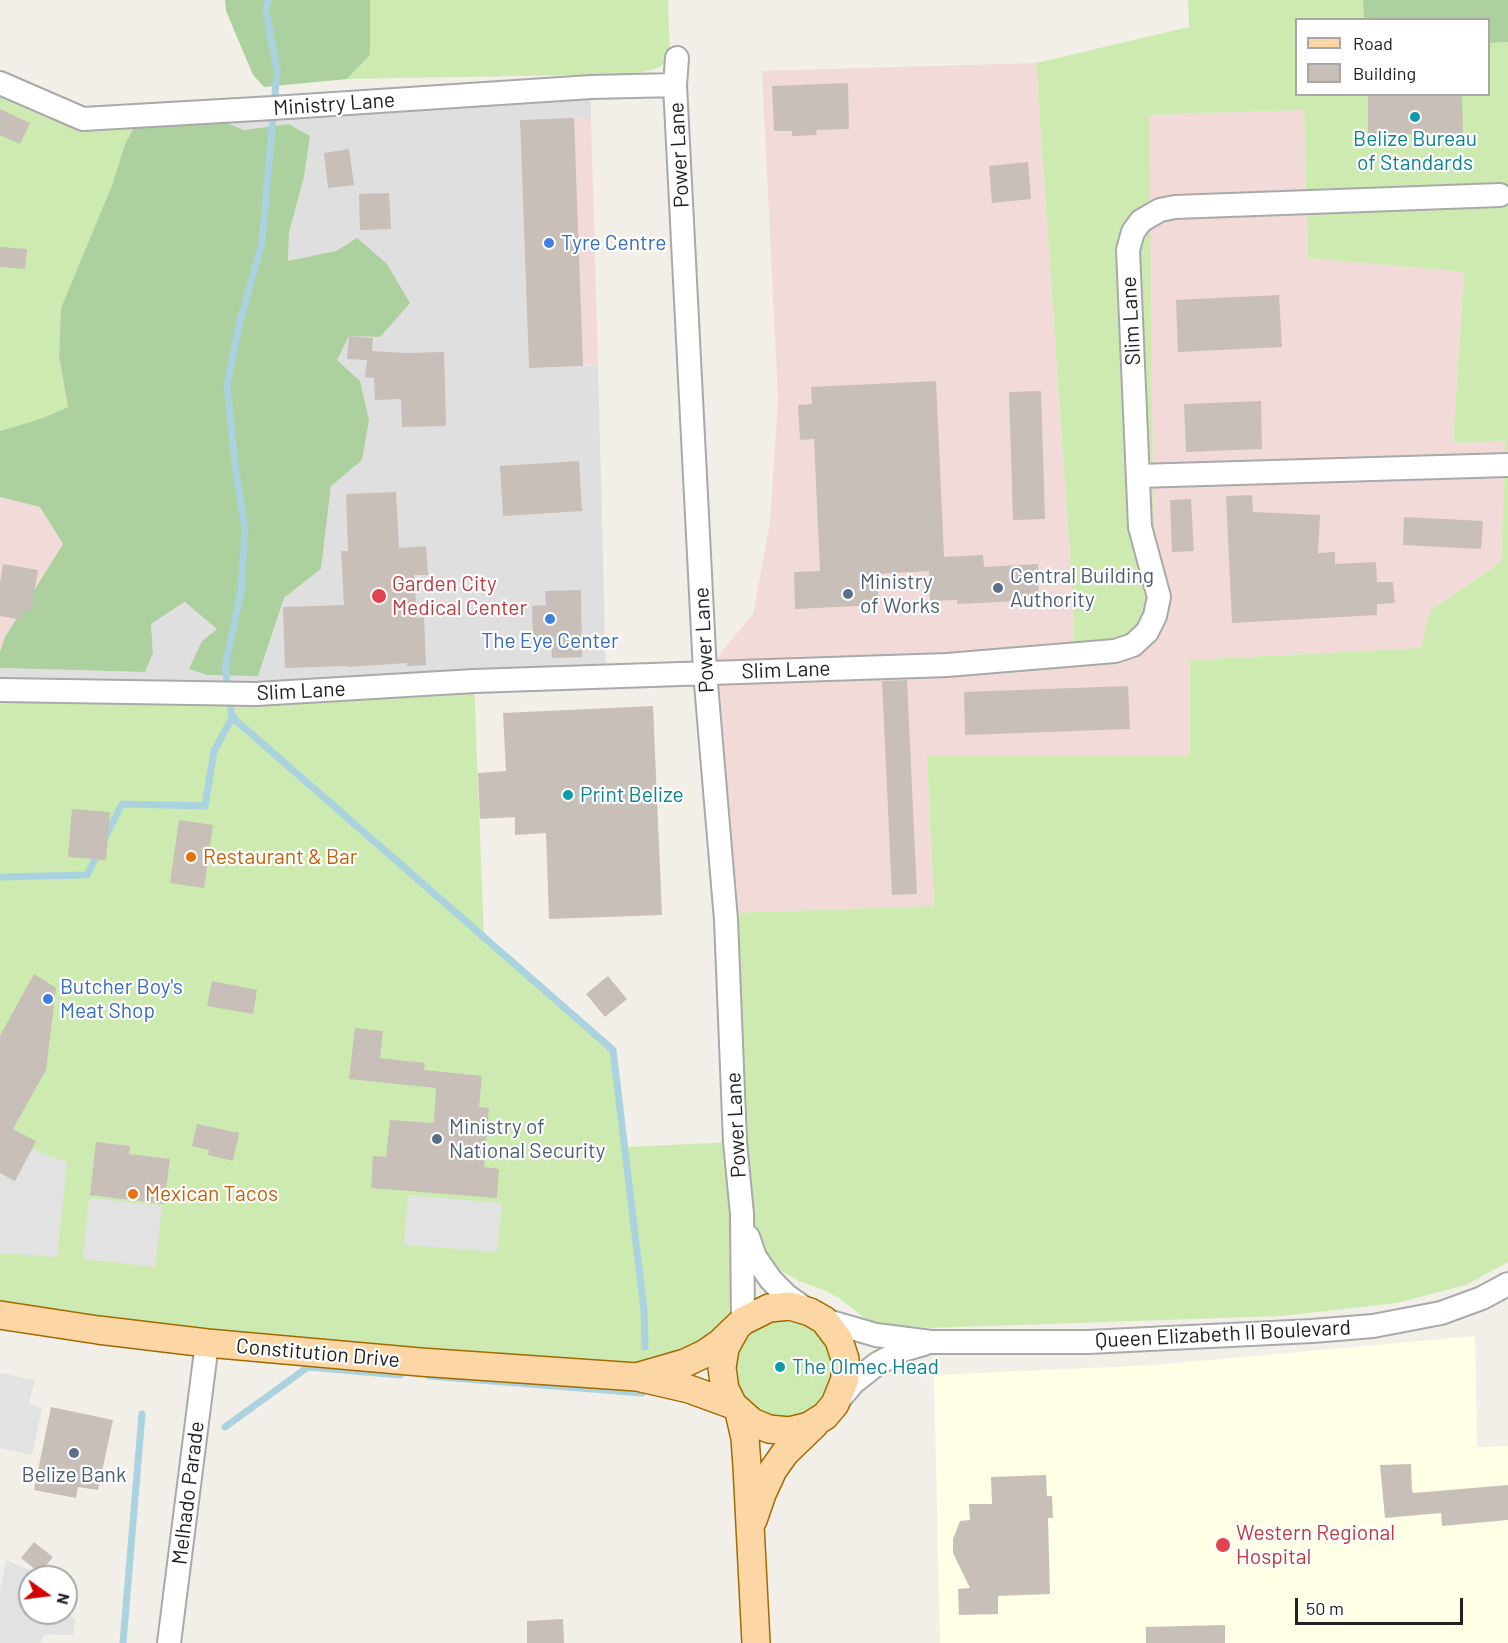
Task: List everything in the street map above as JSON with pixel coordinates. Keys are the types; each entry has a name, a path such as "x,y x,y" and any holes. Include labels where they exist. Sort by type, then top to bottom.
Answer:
{"main road":[{"path":"749,1529 773,1470 785,1453 830,1410 845,1379 845,1359 839,1340 817,1316 790,1306 769,1308 739,1326 725,1348 722,1368 725,1389 736,1408 745,1438 749,1529 756,1643"},
{"name":"Constitution Drive","path":"0,1315 207,1343 420,1362 637,1377 707,1394 736,1408"},
{"name":"Constitution Drive","path":"637,1377 685,1363 704,1354 739,1326"},
{"path":"736,1408 752,1422 769,1429 789,1431 809,1426 830,1410"}],"street":[{"name":"Power Lane","path":"677,58 675,85 705,672 726,920 735,1142 742,1222 739,1326"},
{"name":"Ministry Lane","path":"0,83 83,118 591,87 675,85"},
{"name":"Slim Lane","path":"0,690 244,694 474,681 947,665 1114,651 1133,645 1147,632 1155,616 1159,597 1140,527 1128,250 1134,232 1141,221 1160,210 1175,207 1500,195"},
{"path":"1138,476 1508,465"},
{"name":"Power Lane","path":"742,1222 755,1257 771,1280 787,1296 817,1316"},
{"name":"Queen Elizabeth II Boulevard","path":"817,1316 876,1335 931,1342 1089,1342 1372,1326 1441,1313 1482,1298 1508,1284"},
{"name":"Queen Elizabeth II Boulevard","path":"830,1410 854,1382 877,1364 903,1350 931,1342"},
{"name":"Melhado Parade","path":"169,1643 207,1343"}],"shaded area":[{"path":"1036,63 1073,602 1074,654 1159,597 1153,503 1148,115 1304,110 1308,258 1464,272 1453,443 1506,441 1501,562 1430,611 1421,648 1190,660 1191,756 927,755 934,906 730,913 705,672 753,614 770,523 778,399 762,71"},
{"path":"591,87 591,118 520,121 529,368 598,364 606,676 0,690 0,668 145,672 153,653 151,624 186,602 217,629 258,676 284,598 321,569 331,486 362,460 336,360 349,336 380,337 357,239 336,251 288,262 289,233 304,177 310,136 289,124 244,130 200,112"},
{"path":"591,118 598,364 529,368 520,120"},
{"path":"0,497 40,507 63,544 5,637 0,652"},
{"path":"32,1149 67,1162 57,1257 0,1253 0,1173 15,1181"},
{"path":"408,1195 502,1203 497,1252 404,1245"},
{"path":"89,1198 162,1206 155,1267 83,1259"},
{"name":"Western Regional Hospital","path":"1475,1336 1477,1447 1508,1446 1508,1643 940,1643 934,1375 1155,1365"},
{"path":"0,1373 35,1380 29,1404 42,1408 32,1455 0,1448"},
{"path":"6,1560 18,1565 18,1625 74,1625 73,1635 45,1634 40,1643 0,1643 0,1591"}],"green space":[{"path":"225,0 370,0 370,55 347,79 264,87 253,75 226,11"},
{"path":"370,0 668,0 670,54 667,63 636,74 347,79 370,55"},
{"path":"1188,0 1363,0 1364,18 1295,18 1295,96 1490,96 1490,43 1508,42 1508,1262 1466,1285 1397,1303 1282,1316 929,1328 869,1322 839,1298 799,1281 768,1264 757,1249 743,1321 790,1306 845,1359 809,1426 739,1412 725,1348 637,1377 0,1315 0,690 474,681 484,937 613,1050 624,1147 735,1142 730,913 934,906 927,755 1190,756 1190,660 1421,648 1430,611 1501,562 1506,441 1453,443 1464,272 1308,258 1304,110 1149,115 1153,503 1159,597 1147,632 1074,654 1073,602 1036,63 1189,27"},
{"path":"1363,0 1508,0 1508,42 1490,43 1490,18 1364,18"},
{"path":"0,83 83,119 200,112 133,129 125,144 112,185 61,308 59,356 68,407 43,418 0,431"},
{"path":"200,112 244,130 289,124 310,136 304,177 289,233 288,261 336,251 357,238 387,264 410,303 380,337 349,336 337,360 360,381 369,420 362,460 331,486 321,569 284,598 258,676 207,675 189,669 202,641 217,629 185,602 151,624 153,653 145,672 0,668 0,652 5,637 63,544 40,507 0,497 0,431 43,418 68,407 59,356 61,308 112,185 125,144 133,129"}],"building":[{"path":"848,83 849,129 816,130 817,135 792,136 792,131 774,131 772,86"},
{"name":"Belize Bureau of Standards","path":"1368,96 1462,96 1463,133 1368,135"},
{"path":"0,109 30,123 20,144 0,135"},
{"path":"574,118 583,366 529,368 520,120"},
{"path":"349,149 354,185 328,188 324,153"},
{"path":"1028,162 1031,199 992,203 989,166"},
{"path":"389,193 391,229 360,230 359,194"},
{"path":"0,247 27,249 25,269 0,267"},
{"path":"1279,295 1282,347 1178,352 1176,300"},
{"path":"349,336 373,338 372,351 444,352 446,426 402,427 401,399 375,400 374,378 365,377 367,360 347,359"},
{"path":"936,381 944,557 983,555 984,567 1038,564 1039,600 957,604 957,600 930,601 929,571 877,574 879,605 795,609 794,572 820,571 814,439 800,440 798,405 812,404 811,387"},
{"path":"1041,391 1045,519 1013,520 1009,392"},
{"path":"1261,401 1262,449 1186,452 1184,404"},
{"path":"579,461 582,511 503,516 500,466"},
{"path":"396,492 399,548 426,546 428,575 414,575 417,618 424,617 426,665 407,666 407,663 285,668 283,607 344,605 341,551 348,551 346,494"},
{"path":"1252,495 1253,512 1320,515 1318,553 1335,552 1335,564 1376,562 1377,582 1393,582 1395,603 1377,604 1377,615 1232,623 1226,496"},
{"path":"1191,499 1194,551 1172,552 1170,500"},
{"path":"1404,517 1483,521 1481,549 1403,545"},
{"path":"3,564 38,570 31,611 23,610 22,620 0,616 0,583"},
{"path":"581,590 582,657 552,658 551,638 533,638 532,606 546,605 545,591"},
{"path":"907,680 917,894 892,895 882,681"},
{"path":"1128,686 1130,729 965,735 964,692"},
{"name":"Print Belize","path":"653,706 662,915 549,919 546,833 515,835 515,817 480,819 478,773 506,771 503,713"},
{"path":"72,809 110,812 106,860 68,857"},
{"path":"179,820 213,825 204,888 170,883"},
{"path":"34,974 56,988 46,1070 13,1129 36,1141 15,1181 0,1173 0,1036"},
{"path":"608,976 627,999 605,1017 586,994"},
{"path":"212,981 257,990 253,1014 207,1006"},
{"name":"Ministry of National Security","path":"355,1028 383,1031 380,1058 425,1063 424,1070 482,1076 479,1107 489,1108 484,1167 499,1169 497,1198 371,1188 373,1156 386,1157 390,1120 434,1123 436,1088 349,1079"},
{"path":"197,1124 239,1133 233,1161 208,1155 209,1150 192,1146"},
{"path":"96,1142 130,1146 129,1154 170,1159 164,1204 90,1195"},
{"name":"Belize Bank","path":"51,1407 113,1420 98,1490 78,1487 76,1498 34,1490"},
{"path":"1411,1464 1414,1493 1508,1485 1508,1520 1442,1526 1441,1513 1385,1518 1380,1465"},
{"path":"1046,1475 1047,1496 1052,1496 1053,1518 1048,1518 1050,1594 998,1596 998,1614 959,1615 958,1589 970,1588 953,1553 953,1539 960,1521 970,1520 969,1504 992,1504 991,1477"},
{"path":"34,1542 53,1557 46,1565 30,1565 21,1558"},
{"path":"563,1619 564,1643 527,1643 527,1621"},
{"path":"1225,1625 1225,1643 1146,1643 1146,1627"}],"waterway":[{"path":"268,0 266,11 277,71 262,242 238,329 227,386 236,473 245,528 241,592 225,668 232,717 613,1050 644,1310 645,1347"},
{"path":"104,840 122,804 205,806 214,751 233,716"},
{"path":"0,877 87,875 98,853"},
{"path":"225,1427 308,1367 400,1375"},
{"path":"429,1376 642,1393"},
{"path":"123,1643 142,1414"}],"place":[{"name":"Belize Bureau of Standards","path":"1415,117"},
{"name":"Tyre Centre","path":"549,243"},
{"name":"Central Building Authority","path":"998,588"},
{"name":"Ministry of Works","path":"848,594"},
{"name":"Garden City Medical Center","path":"379,596"},
{"name":"The Eye Center","path":"550,619"},
{"name":"Print Belize","path":"568,795"},
{"name":"Restaurant & Bar","path":"191,857"},
{"name":"Butcher Boy's Meat Shop","path":"48,999"},
{"name":"Ministry of National Security","path":"437,1139"},
{"name":"Mexican Tacos","path":"133,1194"},
{"name":"The Olmec Head","path":"780,1367"},
{"name":"Belize Bank","path":"74,1453"},
{"name":"Western Regional Hospital","path":"1223,1545"}]}
